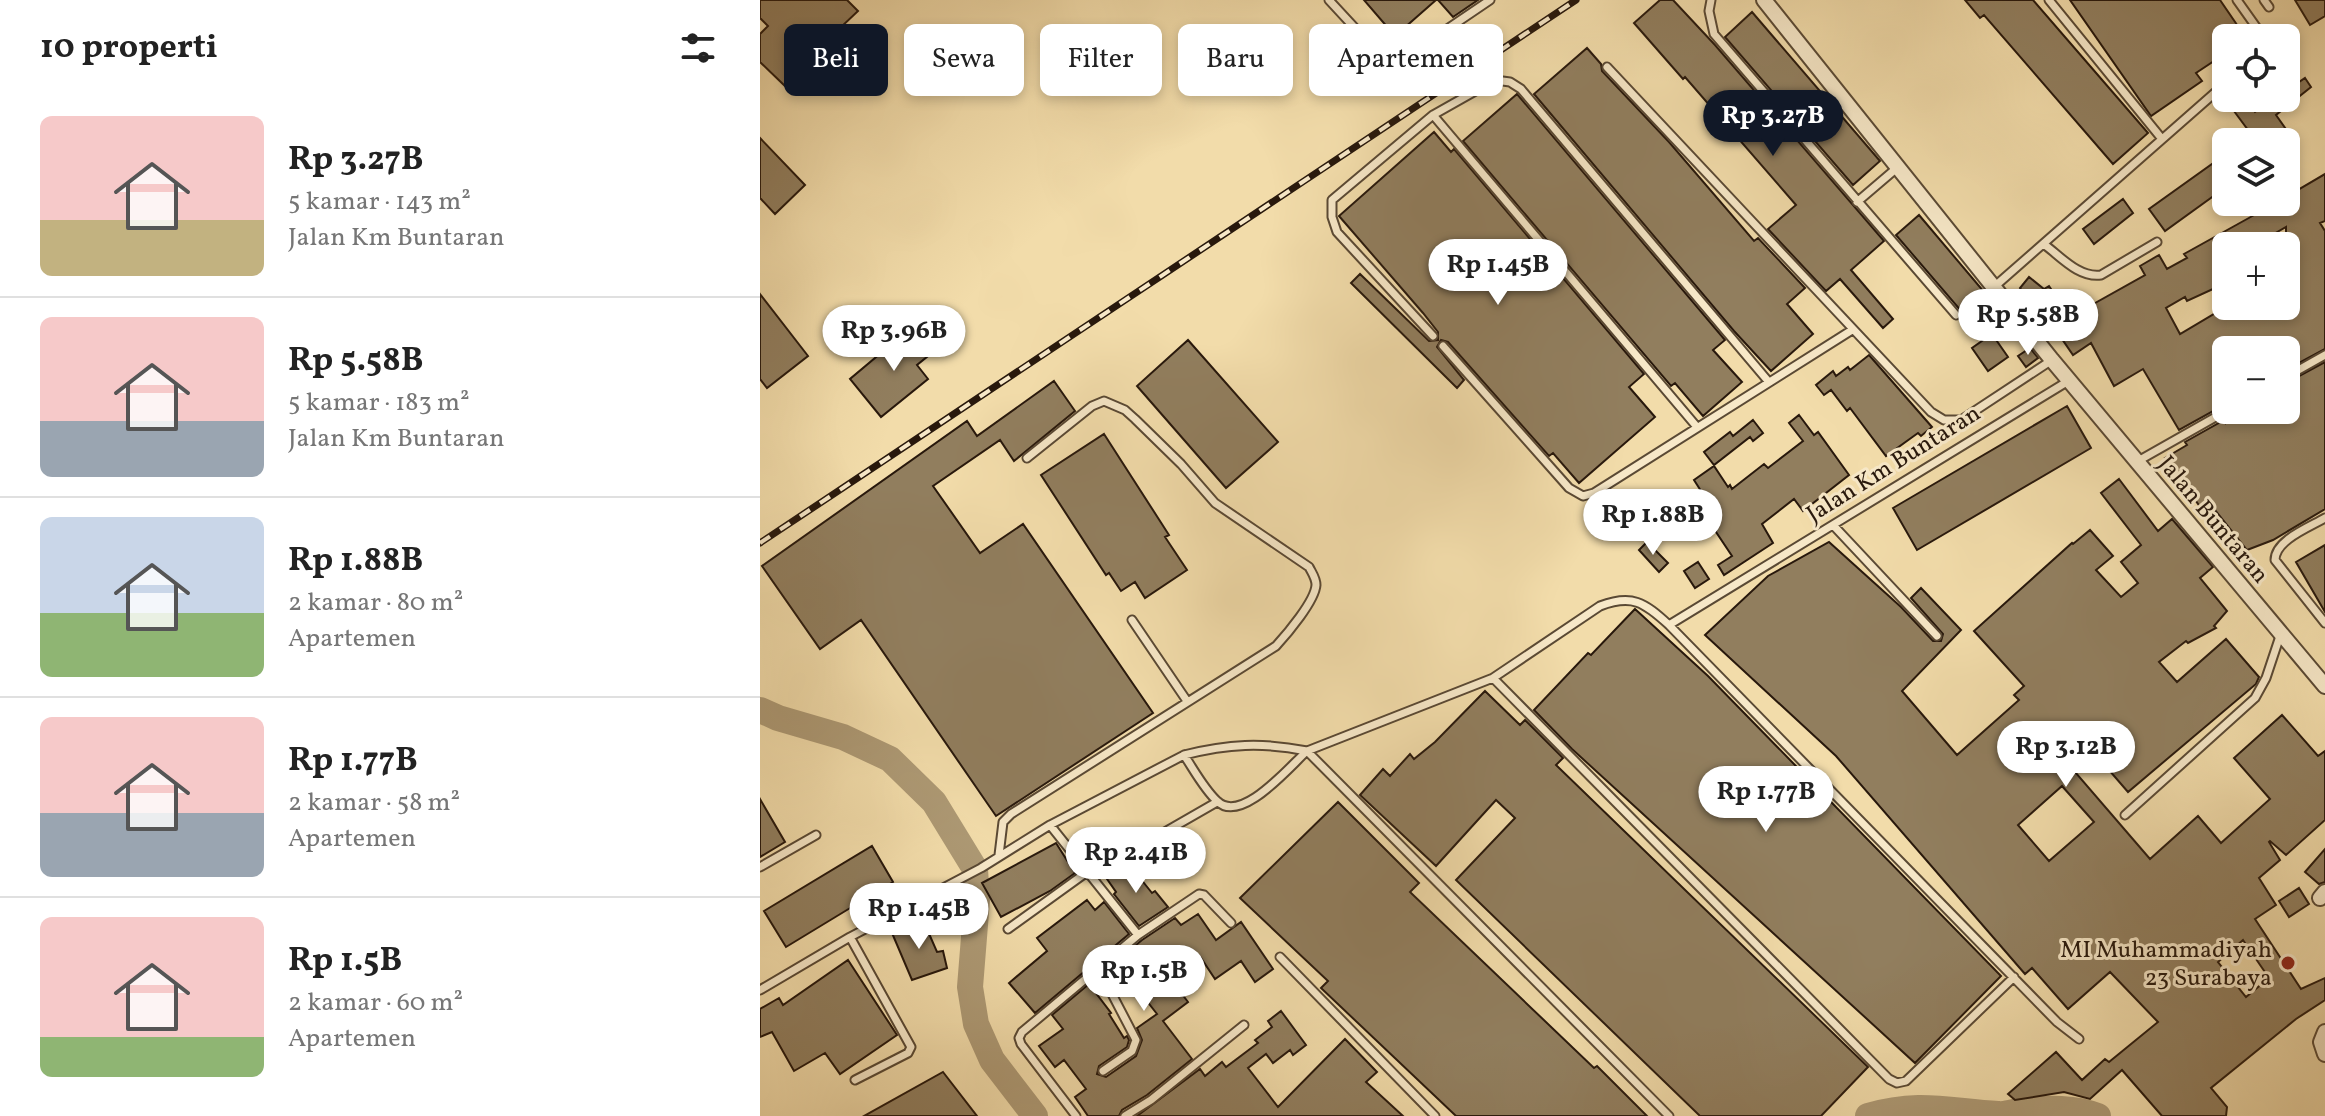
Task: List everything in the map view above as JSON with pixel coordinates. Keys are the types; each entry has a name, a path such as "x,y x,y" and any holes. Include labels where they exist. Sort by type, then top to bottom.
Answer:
{"street":[{"path":"1764,0 2070,380"},
{"name":"Jalan Buntaran","path":"2070,380 2325,686"},
{"path":"2324,1034 2321,1047 2325,1054"}],"lane":[{"path":"1329,0 1378,53 1387,58 1397,58 1409,55 1490,0"},
{"path":"1711,0 1709,11 1714,34 1956,315"},
{"path":"2049,0 2162,139"},
{"path":"2237,0 2254,24"},
{"path":"1607,67 1931,412 1944,420 1961,420 2052,360"},
{"path":"1433,336 1337,232 1332,217 1332,200 1433,115 1495,80 1510,82 1521,89 1768,381"},
{"path":"1994,287 2212,95"},
{"path":"1433,115 1697,427"},
{"path":"1857,202 1898,167"},
{"path":"2045,245 2082,273 2093,276 2101,275 2157,242"},
{"path":"1443,346 1569,488 1583,496 1594,493 1852,330"},
{"path":"2300,369 2325,355"},
{"name":"Jalan Km Buntaran","path":"1669,625 2070,380"},
{"path":"999,855 1003,822 1011,814 1261,656 1289,631 1316,589 1316,579 1309,567 1215,503 1125,410 1104,401 1092,406 1027,458"},
{"path":"2138,461 2212,419"},
{"path":"2325,518 2283,544 2275,553 2275,560 2325,623"},
{"path":"1833,525 1937,636"},
{"path":"1184,755 1217,802 1230,808 1248,804 1307,751 1493,678 1600,606 1619,599 1634,600 1655,612 1669,625 2057,1022 2079,1039"},
{"path":"1132,620 1187,701"},
{"path":"2125,815 2255,698 2266,678 2281,633"},
{"path":"1493,678 1889,1079 1897,1083 1906,1081 2014,977"},
{"path":"760,990 850,937 981,868 1050,825 1184,755 1237,744 1278,745 1307,751 1669,1116"},
{"path":"1130,852 1217,802"},
{"path":"1050,825 1138,935"},
{"path":"760,867 816,835"},
{"path":"1008,929 1087,872"},
{"path":"1076,1116 1021,1044 1019,1038 1022,1032 1138,935 1199,894 1204,895 1231,923"},
{"path":"850,937 911,1047 908,1053 855,1080"},
{"path":"1280,957 1435,1116"},
{"path":"1099,969 1136,1040 1132,1051 1103,1071"},
{"path":"1125,1116 1151,1100 1244,1025"}],"building":[{"path":"760,0 847,0 858,11 844,24 784,24 784,85 760,62 760,34 768,26 760,18"},
{"path":"1364,0 1436,0 1409,24 1385,24"},
{"path":"1438,0 1478,0 1453,17"},
{"path":"1660,0 1673,0 1715,45 1884,241 1851,270 1893,319 1883,328 1840,279 1826,291 1768,229 1796,205 1634,23"},
{"path":"1965,0 2033,0 2148,133 2113,164 1984,15 1980,18"},
{"path":"2070,0 2220,0 2236,24 2212,24 2212,62 2196,73 2202,81 2151,116"},
{"path":"2295,0 2325,0 2325,16 2310,25"},
{"path":"1752,12 1880,161 1853,185 1725,37"},
{"path":"1587,48 1601,64 1602,71 1669,142 1754,241 1758,238 1805,288 1787,304 1813,334 1771,371 1534,94"},
{"path":"2305,78 2311,87 2300,96 2300,81"},
{"path":"1517,94 1725,340 1713,350 1742,382 1703,416 1675,383 1671,386 1463,141"},
{"path":"2235,112 2280,112 2276,115 2285,128 2247,128"},
{"path":"1434,132 1451,152 1454,149 1644,374 1629,387 1655,417 1579,483 1553,453 1549,456 1448,342 1441,340 1437,347 1464,380 1457,388 1351,283 1360,274 1429,341 1438,340 1438,332 1423,313 1339,216"},
{"path":"760,138 805,185 775,214 760,198"},
{"path":"2212,164 2212,197 2165,231 2149,209"},
{"path":"2325,174 2325,221 2320,223 2325,231 2325,349 2300,362 2300,336 2212,336 2212,412 2179,430 2143,369 2114,386 2091,343 2073,355 2051,323 2048,325 2020,288 2029,277 2044,289 2049,286 2068,314 2076,308 2079,312 2145,275 2140,266 2159,255 2167,269 2187,258 2184,254 2212,239 2212,289 2187,301 2185,297 2166,308 2180,334 2212,315 2212,320 2300,320 2300,232 2286,232 2286,227 2277,232 2224,232 2253,216 2300,216 2300,189"},
{"path":"2123,199 2133,213 2094,244 2083,229"},
{"path":"1919,215 1990,299 1968,319 1896,235"},
{"path":"760,294 808,356 767,388 760,379"},
{"path":"912,327 933,352 917,365 928,379 881,417 850,379"},
{"path":"1992,334 2008,357 1988,371 1972,348"},
{"path":"1188,340 1278,442 1226,488 1137,386"},
{"path":"2030,348 2038,358 2026,367 2018,356"},
{"path":"1869,355 1932,427 1886,456 1850,408 1847,411 1831,390 1824,395 1816,385 1833,371 1836,376 1848,367 1850,370"},
{"path":"2325,362 2325,509 2273,540 2247,550 2215,510 2206,515 2165,458 2187,445 2185,442 2217,424 2300,424 2300,375"},
{"path":"1054,381 1075,411 1014,461 1000,440 933,486 980,553 1023,524 1153,713 996,816 861,620 820,649 762,566 967,421 977,436"},
{"path":"2067,406 2091,448 1917,550 1893,508"},
{"path":"1799,415 1814,435 1818,432 1849,475 1803,511 1794,499 1762,524 1773,543 1724,575 1718,565 1732,556 1702,511 1710,505 1694,480 1714,466 1732,489 1764,464 1768,468 1803,441 1789,423"},
{"path":"1753,420 1763,433 1753,441 1750,437 1714,465 1704,452 1730,432 1733,436"},
{"path":"1104,434 1169,535 1165,537 1187,570 1145,598 1135,582 1121,591 1109,573 1106,575 1041,475"},
{"path":"2119,479 2158,531 2172,519 2213,567 2200,578 2227,611 2214,626 2216,628 2188,643 2186,641 2159,662 2177,682 2226,639 2259,677 2256,684 2128,792 2083,740 2063,758 2150,859 2198,816 2221,843 2270,799 2234,758 2282,715 2318,756 2325,751 2325,820 2286,855 2269,842 2280,860 2259,878 2276,905 2255,919 2301,989 2325,978 2325,1000 2296,1019 2211,1088 2227,1107 2226,1116 2162,1116 2122,1070 2090,1099 2064,1092 2015,1100 2008,1094 2056,1052 2082,1080 2105,1059 2109,1062 2158,1022 2110,972 2068,1009 2032,968 2025,974 1836,756 1705,635 1768,576 1829,542 1901,607 1933,641 1941,641 1943,634 1911,598 1921,588 1961,630 1902,691 1957,755 2019,700 2014,695 2024,686 1974,631 2090,530 2113,556 2096,570 2121,597 2138,583 2121,562 2141,545 2101,493","holes":["2062,786 2094,822 2049,861 2018,825","2243,940 2269,978 2246,997 2218,962"]},
{"path":"1647,542 1668,563 1659,572 1639,550"},
{"path":"2325,545 2325,612 2296,562"},
{"path":"1698,562 1709,579 1695,588 1684,571"},
{"path":"1635,609 1708,676 2001,976 1915,1063 1572,749 1534,710"},
{"path":"1485,691 1520,725 1525,720 1563,758 1556,765 1868,1067 1821,1116 1700,1116 1456,880 1515,818 1496,800 1436,866 1360,795 1383,769 1390,776 1410,754 1414,759 1435,742"},
{"path":"760,799 785,842 760,857"},
{"path":"1338,802 1419,883 1410,892 1647,1116 1456,1116 1321,988 1328,981 1240,898"},
{"path":"1056,843 1075,873 1050,891 1001,917 982,883"},
{"path":"872,846 893,882 786,947 764,911"},
{"path":"2325,849 2325,882 2319,884 2305,872"},
{"path":"1128,863 1152,893 1155,891 1168,907 1139,926 1114,894 1116,892 1107,879"},
{"path":"2299,888 2309,904 2289,917 2279,901"},
{"path":"1087,900 1095,910 1104,902 1129,934 1035,1013 1009,983 1047,951 1037,938"},
{"path":"1198,914 1216,940 1241,922 1273,969 1255,982 1241,961 1215,979 1201,958 1172,981 1188,1002 1163,1021 1192,1059 1147,1095 1122,1110 1119,1116 1088,1116 1075,1097 1086,1089 1064,1060 1055,1067 1039,1046 1063,1029 1052,1015 1089,984 1111,1013 1124,1038 1127,1036 1129,1040 1127,1047 1099,1066 1097,1074 1106,1077 1136,1056 1142,1040 1137,1028 1157,1014 1135,986 1129,991 1111,966 1175,918 1181,925"},
{"path":"923,920 937,952 943,951 947,968 912,980 892,933"},
{"path":"848,960 897,1035 840,1074 825,1053 794,1071 772,1032 760,1037 760,1009 779,998 783,1005"},
{"path":"1281,1011 1306,1045 1293,1055 1290,1050 1273,1063 1266,1054 1248,1068 1278,1107 1345,1039 1377,1072 1366,1082 1403,1116 1137,1116 1200,1069 1205,1076 1222,1062 1226,1067 1258,1043 1255,1040 1272,1027 1268,1021"},
{"path":"943,1072 977,1116 864,1116"}],"waterway":[{"path":"760,710 843,737 890,759 934,802 975,869 977,900 970,987 976,1024 992,1060 1035,1116"},
{"path":"1868,1116 1918,1108 2001,1114 2061,1109 2098,1116"}],"railway":[{"path":"760,543 1576,0"}],"place":[{"name":"MI Muhammadiyah 23 Surabaya","path":"2288,963"}]}
